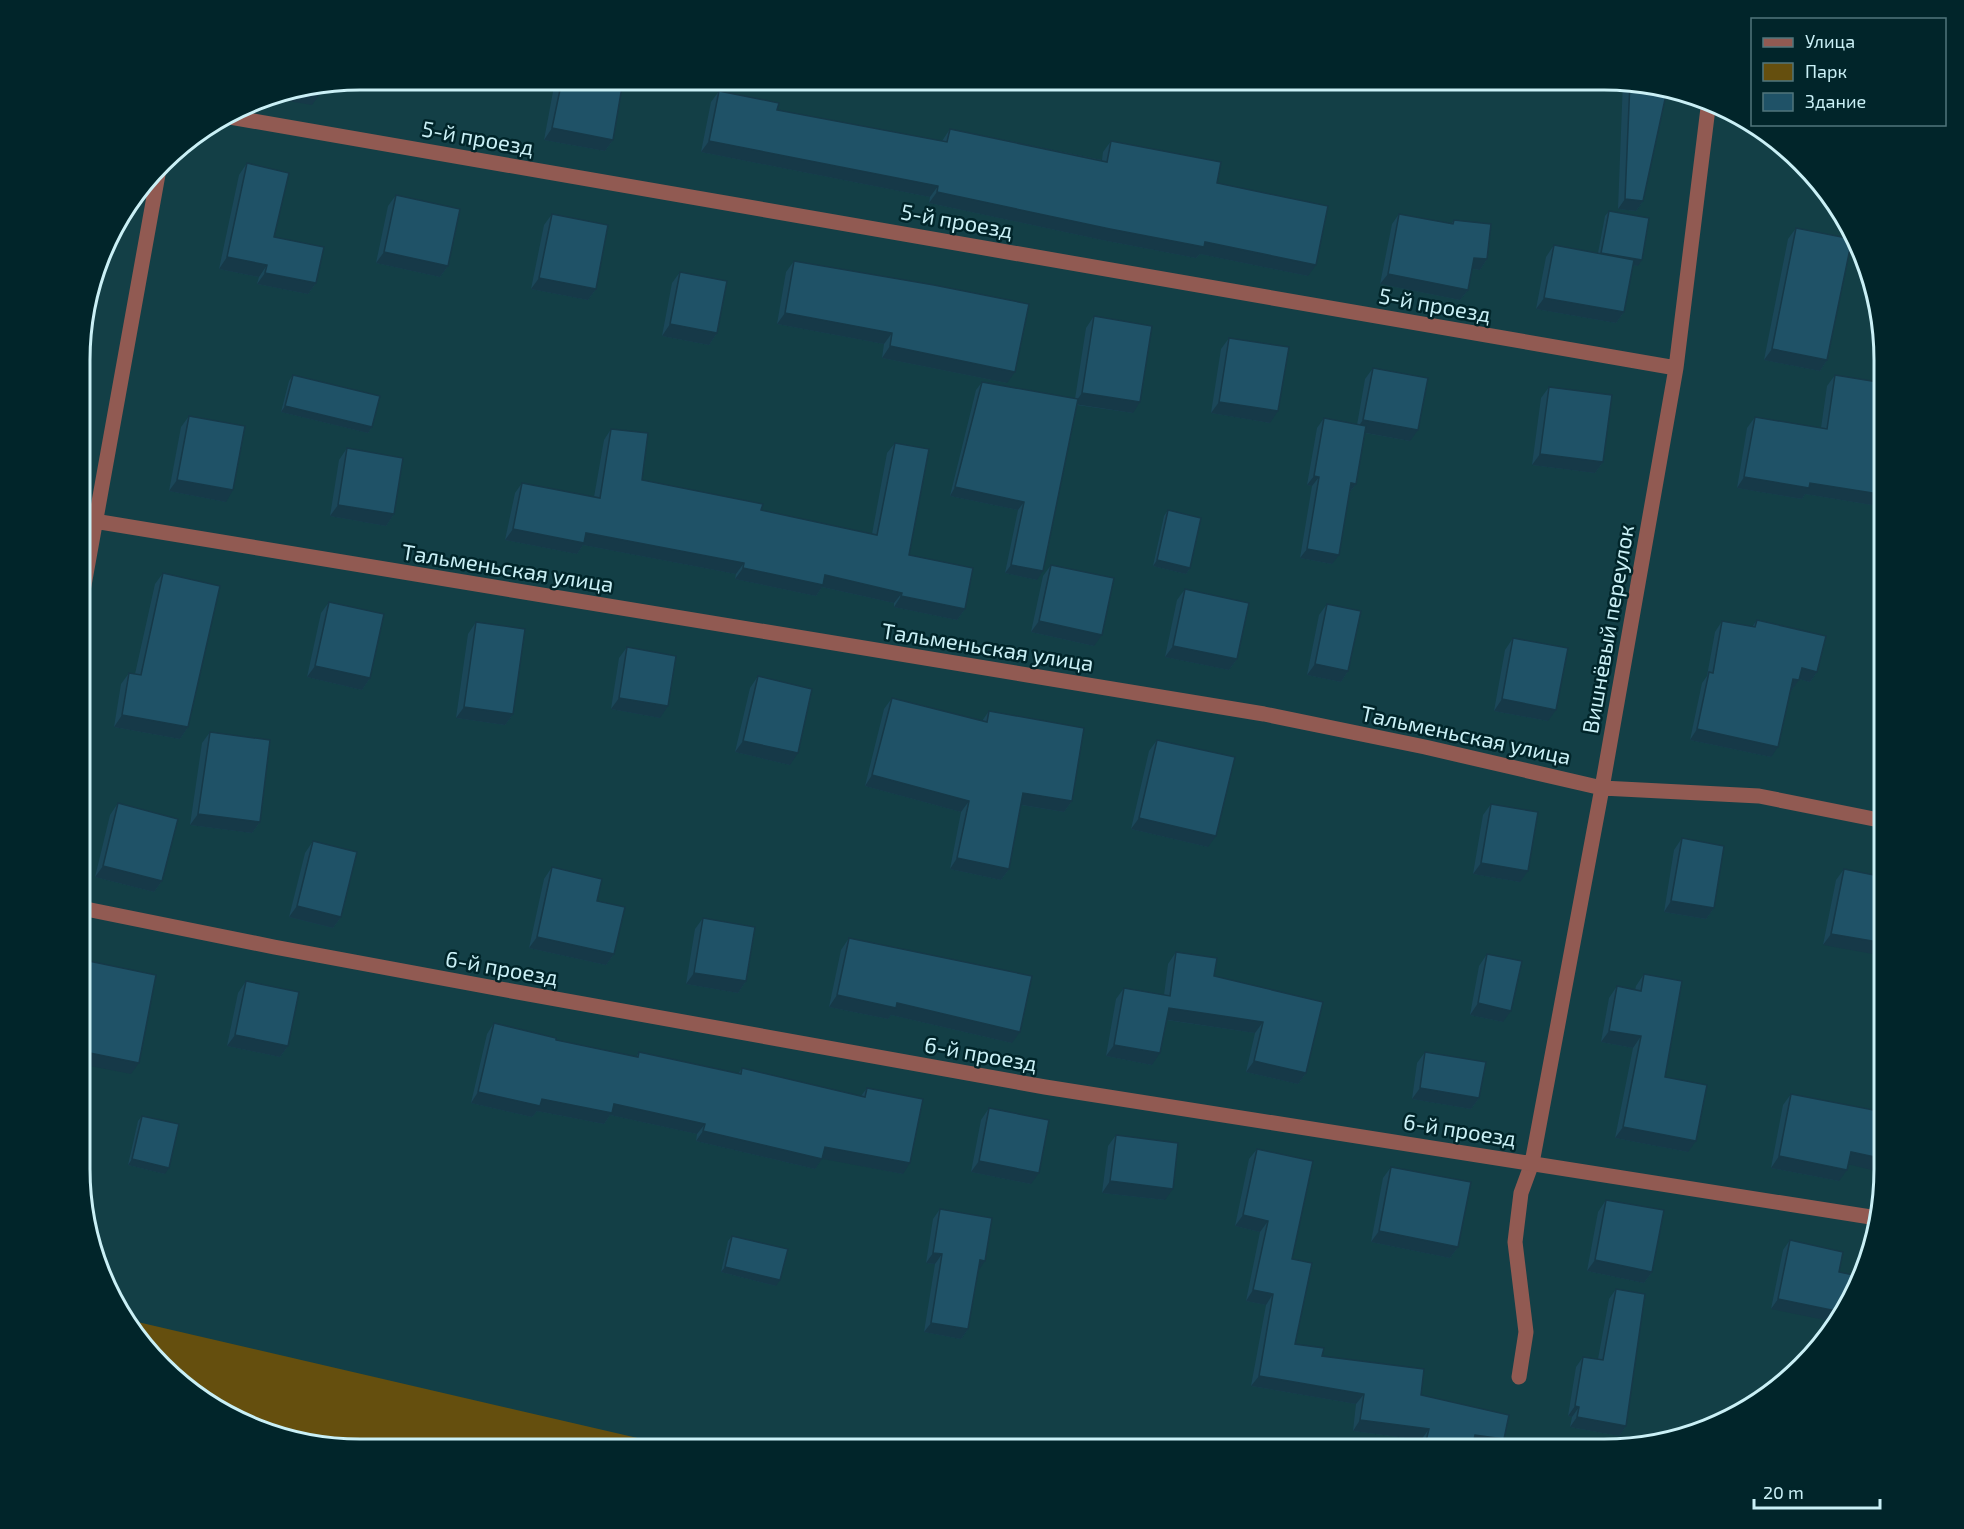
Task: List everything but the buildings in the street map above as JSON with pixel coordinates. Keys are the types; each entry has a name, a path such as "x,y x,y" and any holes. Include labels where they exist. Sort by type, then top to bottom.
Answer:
{"street":[{"name":"Вишнёвый переулок","path":"1519,1377 1526,1332 1515,1242 1521,1193 1532,1163 1602,788 1676,368 1709,112"},
{"name":"5-й проезд","path":"239,119 1676,368"},
{"path":"90,510 156,183"},
{"name":"Тальменьская улица","path":"90,520 1264,714 1425,747 1602,788 1759,796 1874,819"},
{"name":"6-й проезд","path":"90,910 436,978 1045,1087 1870,1217"}],"green space":[{"path":"137,1322 642,1439 360,1439 307,1434 273,1425 240,1411 210,1394 169,1360"}]}
